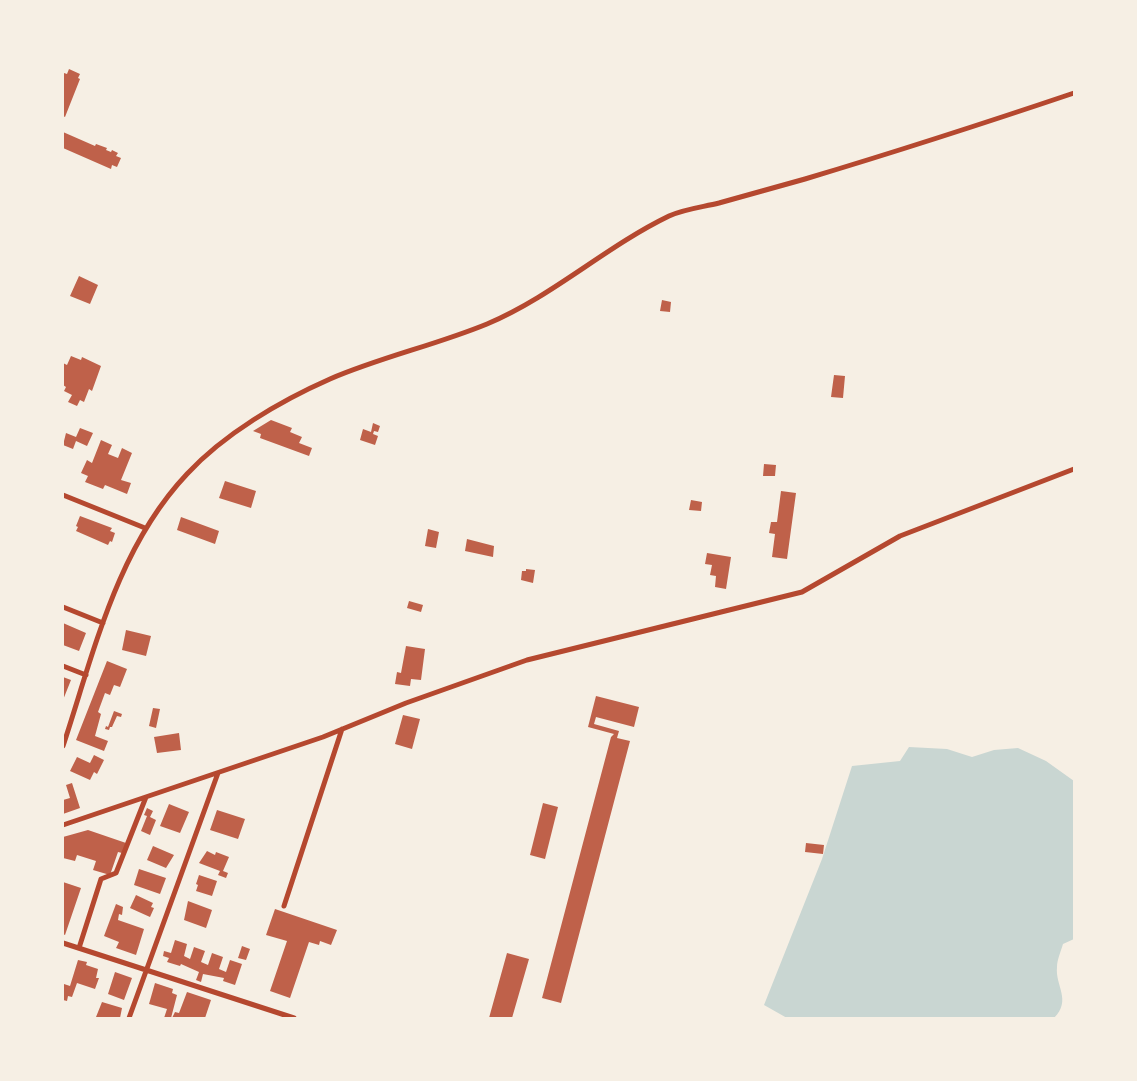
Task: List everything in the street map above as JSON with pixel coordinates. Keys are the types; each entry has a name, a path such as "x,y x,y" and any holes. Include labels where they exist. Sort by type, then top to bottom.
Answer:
{"street":[{"path":"63,746 122,572 145,528 159,506 188,472 237,430 276,406 330,379 454,338 506,316 540,298 631,238 672,215 808,178 1074,93"},
{"path":"63,825 342,729 406,703 527,660 802,591 900,536 1074,469"},
{"path":"63,495 145,528"},
{"path":"63,607 103,623"},
{"path":"63,666 86,675"},
{"path":"284,906 342,729"},
{"path":"129,1018 218,773"},
{"path":"79,948 101,879 116,873 146,797"},
{"path":"63,943 294,1018"}],"shaded area":[{"path":"909,747 947,749 972,757 994,750 1018,748 1046,761 1074,781 1074,939 1063,944 1058,958 1057,974 1062,1005 1054,1018 787,1018 764,1005 822,859 852,766 900,761"}],"building":[{"path":"69,69 80,74 78,78 80,79 65,117 63,116 63,75 67,74"},
{"path":"63,132 118,153 116,156 121,158 117,167 112,165 111,169 63,148"},
{"path":"79,276 98,285 90,304 70,296"},
{"path":"662,300 671,302 670,312 660,311"},
{"path":"71,356 81,360 82,357 101,366 92,391 89,389 84,402 80,400 77,406 68,402 72,395 64,391 66,387 63,385 63,363 67,365"},
{"path":"834,375 845,376 843,398 831,397"},
{"path":"271,420 292,428 290,432 302,437 299,443 312,448 309,456 260,438 261,434 253,431"},
{"path":"373,423 380,426 378,432 374,431 373,434 378,436 375,445 360,440 363,429 371,432"},
{"path":"80,428 93,433 87,446 76,441 73,449 63,445 66,433 76,437"},
{"path":"101,440 112,445 108,454 118,458 122,448 132,453 121,480 131,483 127,494 105,485 103,489 85,482 88,476 81,473 87,460 92,463"},
{"path":"764,464 776,465 775,476 763,476"},
{"path":"225,481 256,491 251,508 219,498"},
{"path":"781,491 796,493 787,559 772,557 775,534 769,533 771,522 777,522"},
{"path":"691,500 702,502 701,511 689,510"},
{"path":"80,516 112,528 110,531 115,533 112,542 110,541 108,545 76,531"},
{"path":"181,517 219,531 215,544 177,530"},
{"path":"428,529 439,532 436,548 425,546"},
{"path":"467,539 494,546 493,557 465,551"},
{"path":"707,553 731,557 726,589 715,587 716,576 710,575 712,565 705,564"},
{"path":"535,570 533,583 521,580 522,571"},
{"path":"409,601 423,605 421,612 407,608"},
{"path":"63,623 86,633 79,651 63,645"},
{"path":"126,630 151,636 146,656 122,650"},
{"path":"406,646 425,649 421,680 411,679 410,686 395,684 397,672 401,673"},
{"path":"107,661 127,669 120,687 114,685 110,695 105,693 98,712 101,714 95,736 108,741 104,751 76,740"},
{"path":"63,677 71,680 63,700"},
{"path":"596,696 639,707 634,727 596,717 594,724 619,731 617,738 630,741 561,1003 542,998 611,737 614,734 588,727"},
{"path":"153,708 160,709 156,728 149,726"},
{"path":"114,711 122,714 121,717 117,716 109,730 105,729 106,726 108,727"},
{"path":"403,715 420,719 412,749 395,744"},
{"path":"179,733 181,750 157,753 154,737"},
{"path":"94,755 104,760 97,774 94,772 90,780 70,771 77,757 90,763"},
{"path":"72,783 80,808 63,814 63,800 70,798 66,785"},
{"path":"543,803 558,807 545,859 530,855"},
{"path":"169,804 189,812 180,833 160,826"},
{"path":"147,808 153,811 150,817 156,820 150,835 141,831 147,816 144,815"},
{"path":"217,810 245,819 238,839 210,830"},
{"path":"88,830 126,843 122,853 118,852 110,875 93,870 96,861 77,855 75,861 63,858 63,837"},
{"path":"806,843 824,845 823,854 805,852"},
{"path":"153,846 174,855 166,868 147,860"},
{"path":"207,851 229,857 223,871 228,873 226,878 218,875 220,871 199,863"},
{"path":"139,869 166,878 160,894 134,885"},
{"path":"199,875 217,881 212,896 196,891"},
{"path":"63,882 81,888 65,935 63,934"},
{"path":"136,895 153,903 151,907 154,908 150,917 130,908"},
{"path":"188,901 212,910 206,928 184,920"},
{"path":"116,904 123,907 122,915 119,914 118,920 144,929 136,955 116,948 119,942 104,936"},
{"path":"275,909 337,930 331,945 320,941 319,945 309,942 290,998 270,991 287,941 266,935"},
{"path":"175,940 187,944 184,956 190,959 194,947 205,951 201,962 208,965 212,953 223,957 219,969 226,972 230,960 242,964 235,985 223,981 224,978 203,974 201,982 196,980 199,972 181,964 180,966 167,962 169,958 163,956 164,951 171,953"},
{"path":"242,946 250,949 246,960 238,958"},
{"path":"507,953 529,959 512,1018 489,1018"},
{"path":"78,960 87,962 86,965 98,969 96,978 99,978 95,989 77,983 72,997 68,996 67,1001 63,1000 64,984 70,986"},
{"path":"115,972 132,978 124,1000 108,994"},
{"path":"155,983 173,989 172,993 177,995 171,1018 164,1018 167,1009 149,1004"},
{"path":"187,992 211,1000 205,1018 172,1018 175,1012 179,1013"},
{"path":"102,1002 122,1008 120,1018 96,1017"}]}
